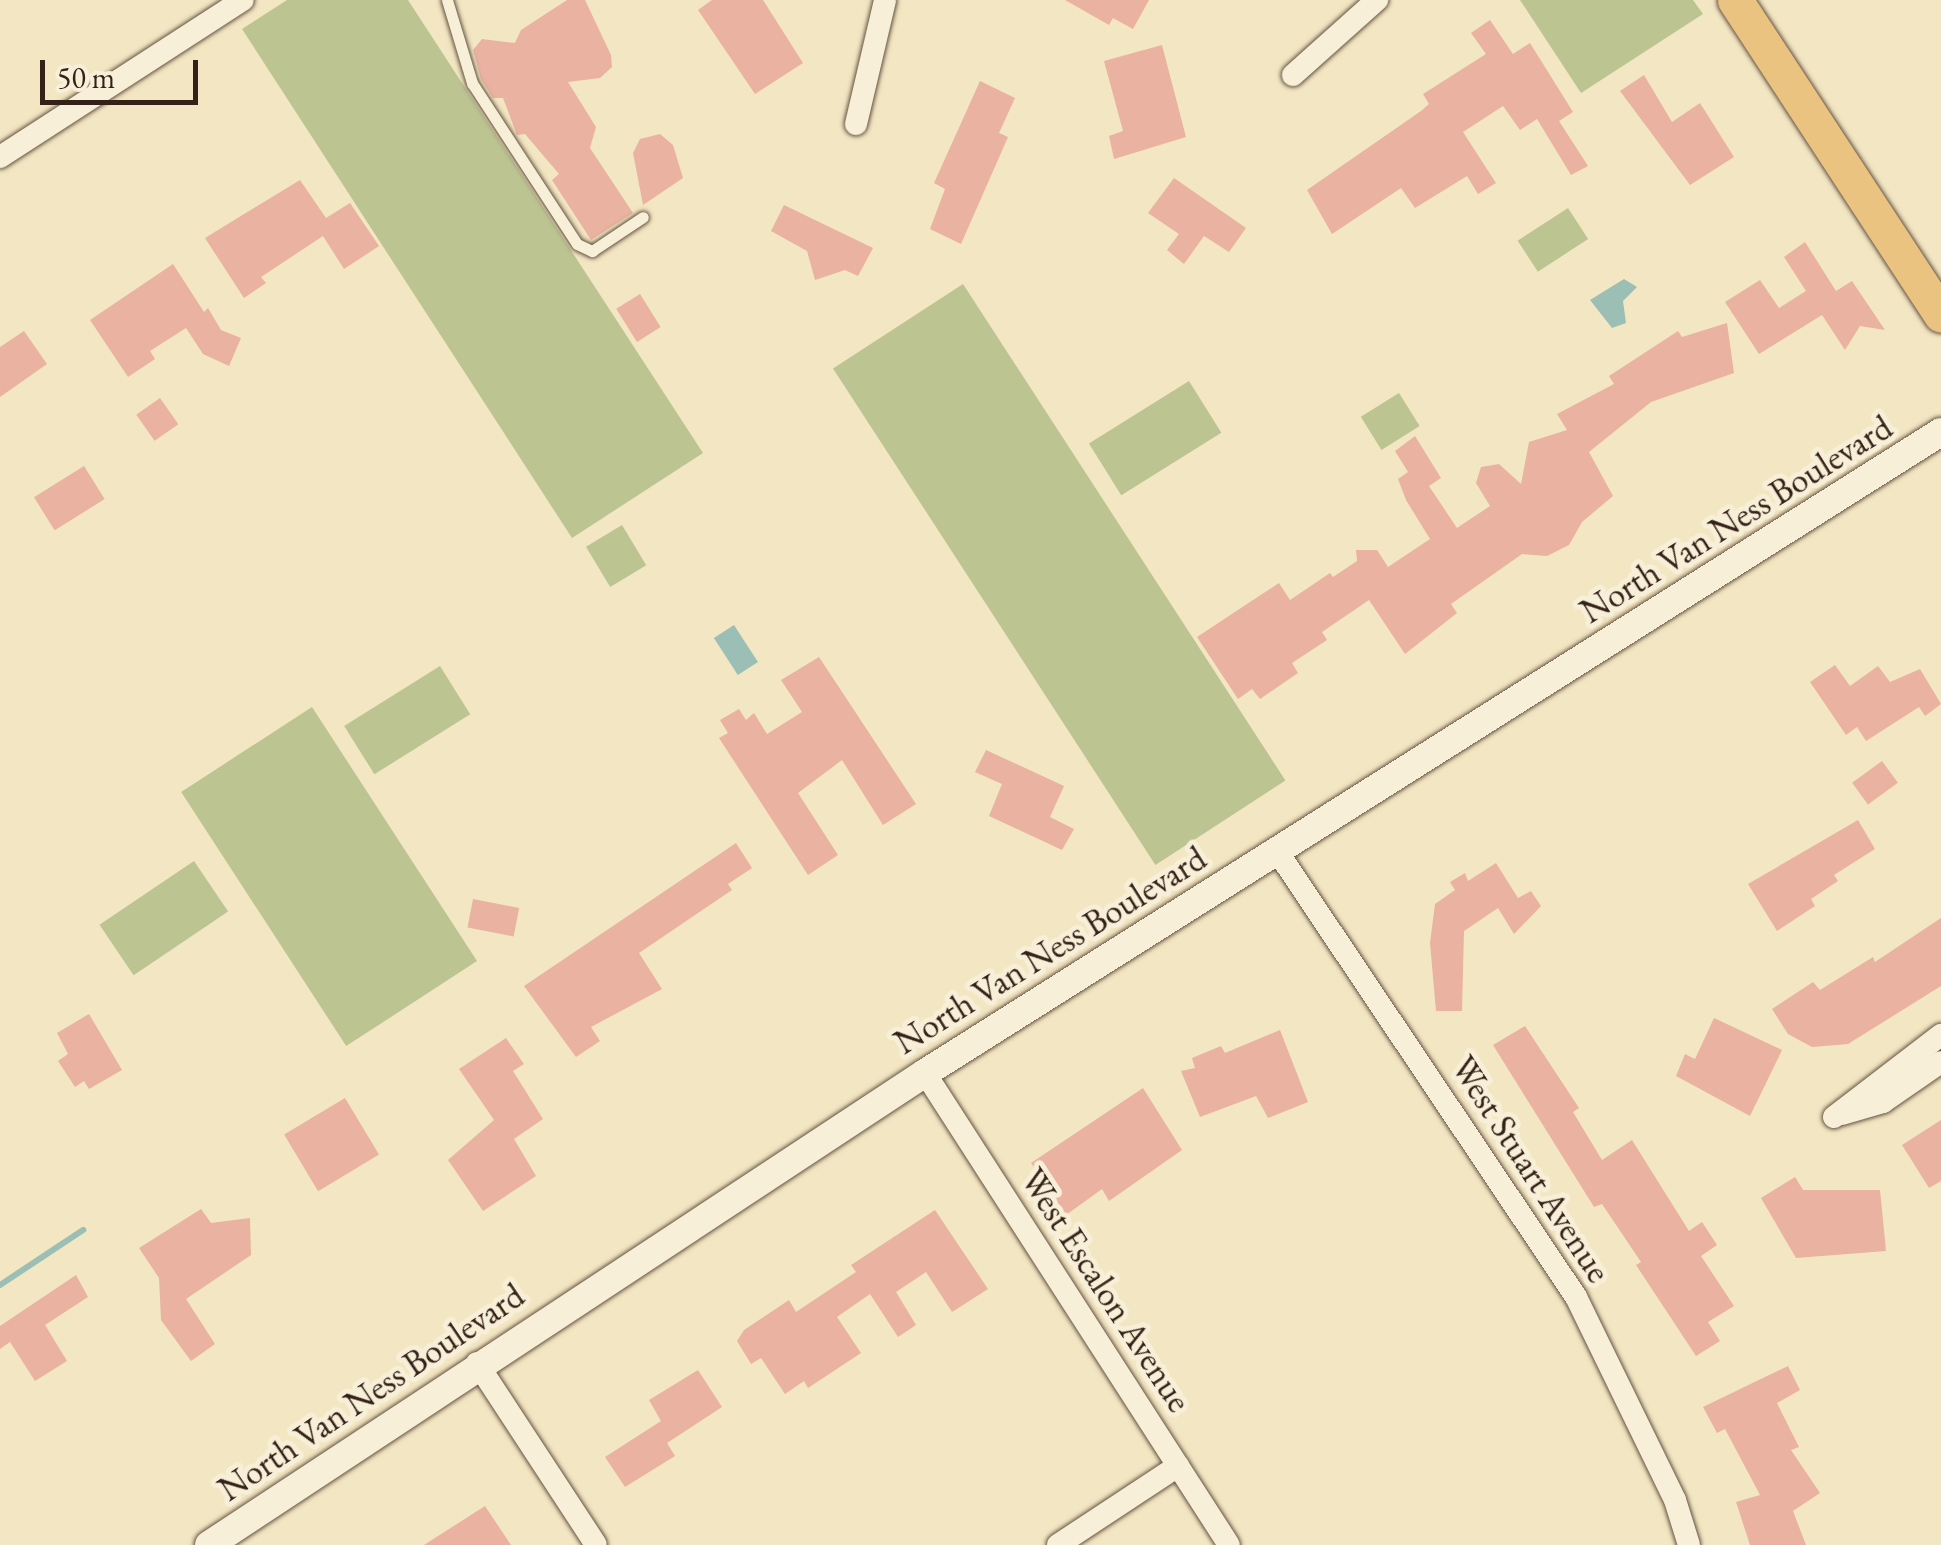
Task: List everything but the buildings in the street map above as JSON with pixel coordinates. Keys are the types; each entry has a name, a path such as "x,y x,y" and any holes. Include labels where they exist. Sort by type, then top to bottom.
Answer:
{"main road":[{"path":"1735,0 1941,316"}],"street":[{"path":"0,157 243,0"},
{"path":"856,124 885,0"},
{"path":"1293,75 1377,0"},
{"name":"North Van Ness Boulevard","path":"208,1545 477,1363 925,1072 1941,432"},
{"name":"West Stuart Avenue","path":"1277,851 1576,1297 1675,1500 1689,1545"},
{"path":"1930,1061 1941,1035"},
{"name":"West Escalon Avenue","path":"925,1072 1229,1545"},
{"path":"477,1363 596,1545"},
{"path":"1058,1545 1178,1466"}],"lane":[{"path":"446,0 472,83 577,244 592,251 643,217"}],"green space":[{"path":"287,0 408,0 703,453 572,538 242,29"},
{"path":"1520,0 1693,0 1703,14 1581,93"},
{"path":"1568,208 1588,239 1538,272 1518,241"},
{"path":"963,284 1285,780 1155,865 833,368"},
{"path":"1189,381 1221,433 1121,495 1089,444"},
{"path":"1399,393 1420,426 1382,450 1361,417"},
{"path":"622,525 646,565 610,587 586,547"},
{"path":"440,666 470,714 374,774 344,726"},
{"path":"312,707 477,961 346,1046 181,792"},
{"path":"194,861 228,912 134,975 99,925"}],"water":[{"path":"1624,279 1637,287 1623,301 1626,323 1612,328 1590,300"},
{"path":"734,625 758,662 738,675 714,638"}],"waterway":[{"path":"0,1285 83,1230"}]}
